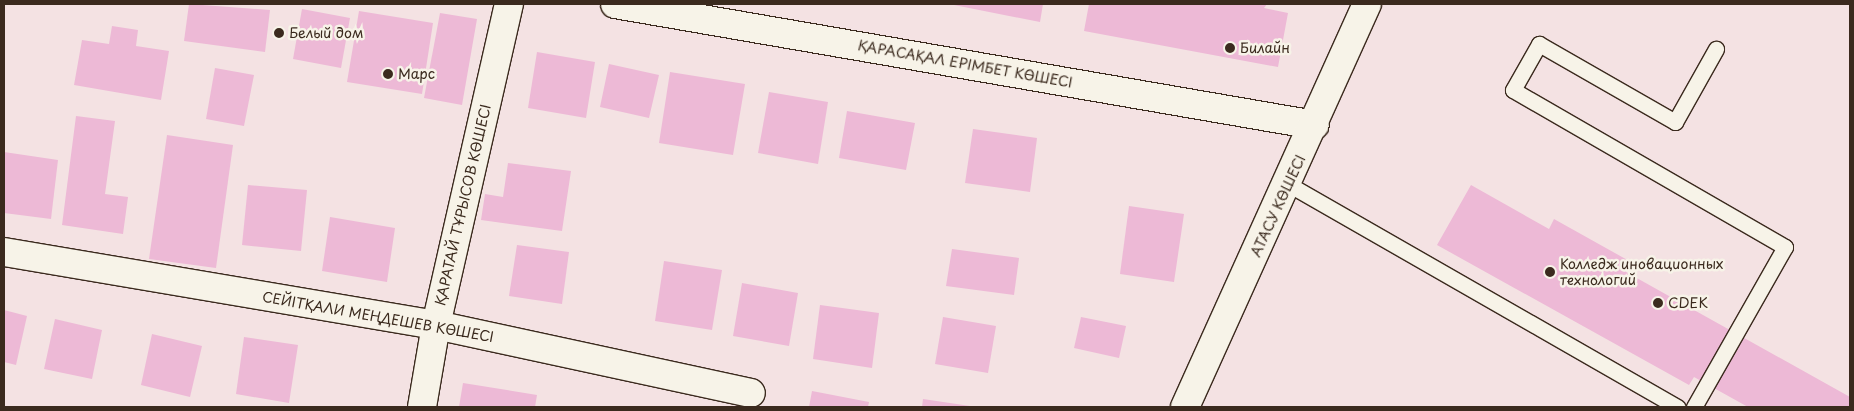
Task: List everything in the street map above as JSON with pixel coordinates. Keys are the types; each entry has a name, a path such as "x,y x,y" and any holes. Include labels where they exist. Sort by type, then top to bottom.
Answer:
{"street":[{"name":"ҚАРАТАЙ ТҰРЫСОВ КӨШЕСІ","path":"422,407 436,325 509,4"},
{"name":"ҚАРАСАҚАЛ ЕРІМБЕТ КӨШЕСІ","path":"615,4 673,9 1315,124"},
{"name":"АТАСУ КӨШЕСІ","path":"1185,407 1288,184 1367,4"},
{"name":"СЕЙІТҚАЛИ МЕҢДЕШЕВ КӨШЕСІ","path":"4,252 436,325 751,393"}],"lane":[{"path":"1694,407 1785,247 1513,90 1539,44 1675,122 1716,49"},
{"path":"1288,184 1678,407"}],"building":[{"path":"189,4 270,10 265,52 184,41"},
{"path":"949,4 1043,4 1040,22"},
{"name":"Билайн","path":"1089,4 1267,4 1264,8 1288,13 1278,67 1084,31"},
{"path":"302,9 350,18 341,68 293,59"},
{"path":"359,11 433,23 422,94 347,82"},
{"path":"440,13 477,19 462,105 424,98"},
{"path":"112,26 138,30 136,46 169,51 161,100 74,85 82,40 109,44"},
{"path":"537,52 595,62 586,118 528,108"},
{"path":"609,64 659,75 649,118 600,107"},
{"path":"215,68 254,75 244,126 206,119"},
{"path":"670,72 745,84 733,155 659,143"},
{"path":"769,92 828,102 818,164 758,153"},
{"path":"847,111 915,123 906,170 839,158"},
{"path":"76,116 115,121 105,194 128,197 123,234 62,225"},
{"path":"973,129 1037,138 1030,192 965,183"},
{"path":"167,135 233,145 216,268 149,259"},
{"path":"4,152 58,160 51,219 4,213"},
{"path":"508,163 571,171 562,231 481,220 485,194 503,197"},
{"path":"248,185 307,190 301,251 242,245"},
{"path":"1471,185 1549,229 1554,219 1631,262 1626,272 1850,397 1850,407 1748,407 1694,377 1689,385 1437,245"},
{"path":"1129,206 1184,214 1174,282 1120,274"},
{"path":"330,217 395,228 387,282 322,271"},
{"path":"517,245 569,252 562,304 509,296"},
{"path":"952,249 1019,258 1014,295 946,286"},
{"path":"664,261 722,270 712,330 655,321"},
{"path":"742,283 798,293 789,346 733,336"},
{"path":"820,305 879,313 872,368 813,359"},
{"path":"4,310 27,316 16,365 4,362"},
{"path":"943,317 996,326 988,373 935,364"},
{"path":"1081,317 1126,326 1119,358 1074,348"},
{"path":"55,319 102,330 92,379 44,369"},
{"path":"152,334 202,346 190,397 141,385"},
{"path":"244,337 298,345 289,403 236,394"},
{"path":"463,383 537,395 535,407 459,407"},
{"path":"812,391 869,402 868,407 809,407"},
{"path":"923,399 970,406 970,407 922,407"}],"place":[{"name":"Белый дом","path":"279,33"},
{"name":"Билайн","path":"1230,48"},
{"name":"Марс","path":"388,74"},
{"name":"Колледж иновационных технологий","path":"1550,272"},
{"name":"CDEK","path":"1658,303"}]}
